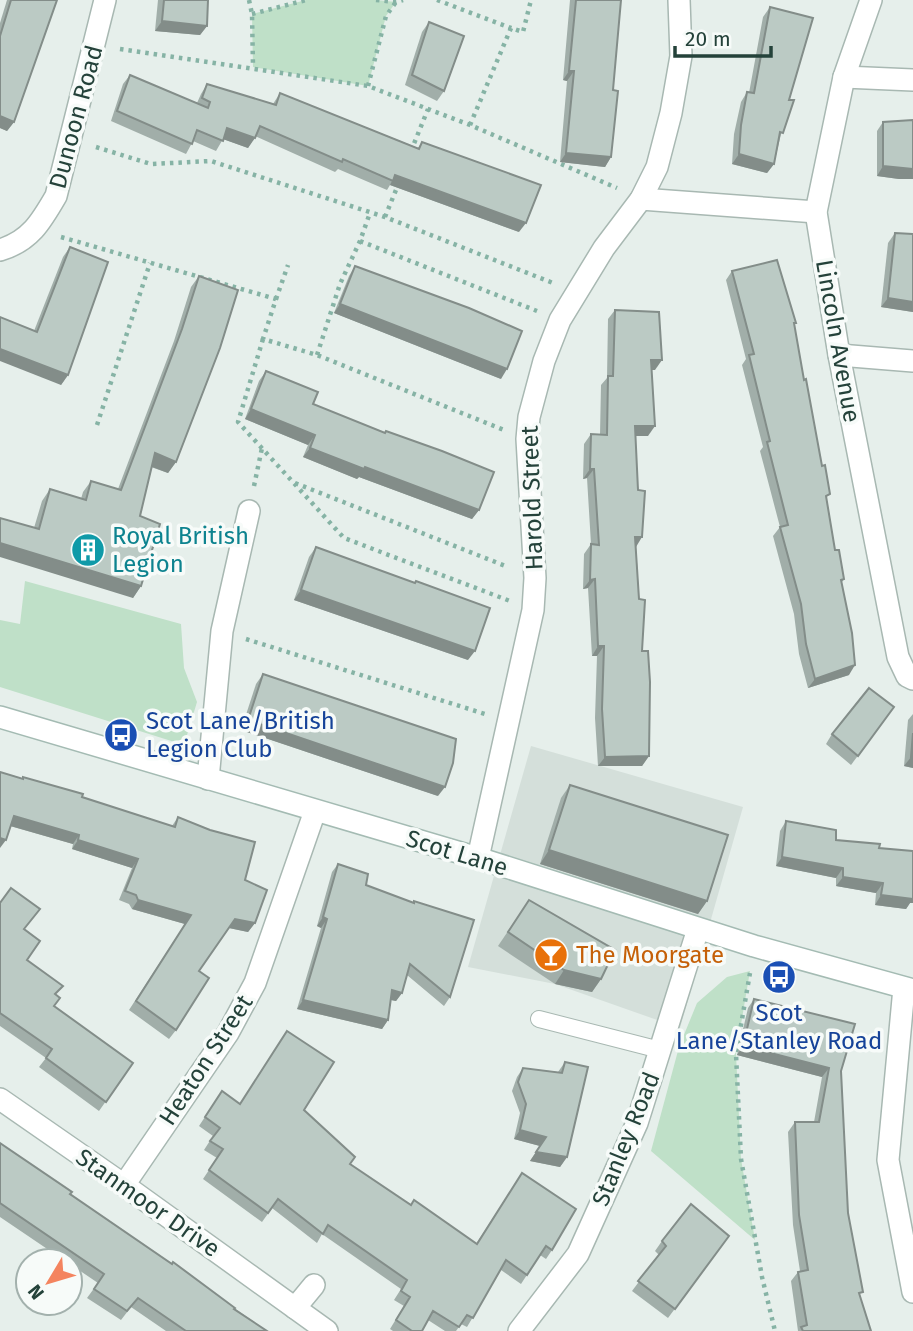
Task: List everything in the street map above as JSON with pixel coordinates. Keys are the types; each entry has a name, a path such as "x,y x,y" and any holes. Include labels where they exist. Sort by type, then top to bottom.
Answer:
{"street":[{"name":"Dunoon Road","path":"0,250 19,245 43,219 62,180 105,0"},
{"name":"Harold Street","path":"478,858 533,610 535,578 527,439 529,417 544,361 560,320 604,248 640,199 657,167 671,113 681,56 679,0"},
{"name":"Lincoln Avenue","path":"871,0 844,77 816,212 839,355 898,657 907,676 913,679"},
{"path":"844,77 913,79"},
{"path":"640,199 816,212"},
{"path":"839,355 913,361"},
{"path":"208,779 222,631 249,511"},
{"name":"Scot Lane","path":"0,717 478,858 754,946 909,989"},
{"name":"Heaton Street","path":"124,1185 228,1033 256,983 315,811"},
{"name":"Stanley Road","path":"519,1331 578,1254 637,1123 698,929"},
{"path":"909,989 888,1160 913,1292"},
{"name":"Stanmoor Drive","path":"0,1099 327,1331"},
{"path":"295,1308 314,1285"}],"lane":[{"path":"539,1019 660,1050"}],"path":[{"path":"249,0 252,14 253,67"},
{"path":"252,14 306,0"},
{"path":"376,0 403,0"},
{"path":"437,0 523,32 531,0"},
{"path":"368,86 386,16 396,2"},
{"path":"470,125 511,27"},
{"path":"95,45 368,86 470,125 640,199"},
{"path":"409,157 428,109"},
{"path":"72,139 151,164 211,161 385,217 578,293"},
{"path":"385,217 400,181"},
{"path":"317,355 340,284 370,213"},
{"path":"56,236 276,299"},
{"path":"360,241 560,320"},
{"path":"97,425 150,263"},
{"path":"288,265 238,422 344,538 533,610"},
{"path":"263,339 317,355 527,439"},
{"path":"249,511 262,449"},
{"path":"293,483 535,578"},
{"path":"222,631 509,722"},
{"path":"754,946 736,1054 741,1159 762,1277 775,1331"}],"shaded area":[{"path":"531,746 743,807 680,1028 555,984 468,967"}],"green space":[{"path":"306,0 396,2 386,16 368,86 253,67 252,14"},
{"path":"25,581 181,624 184,668 197,702 184,745 0,687 0,620 20,624"},
{"path":"750,971 736,1054 741,1159 755,1240 651,1151 679,1047 697,1003 727,977"}],"building":[{"path":"11,0 57,0 14,122 0,116 0,36"},
{"path":"164,0 208,0 207,26 162,21"},
{"path":"576,0 621,0 613,90 618,91 611,157 566,153 574,71 569,71"},
{"path":"770,7 813,18 789,100 794,100 783,133 780,132 774,164 739,154 747,92 754,93"},
{"path":"429,22 464,36 444,91 412,75"},
{"path":"130,75 208,108 210,102 202,98 207,84 276,105 280,93 419,149 422,142 541,185 526,223 395,175 393,181 260,126 255,138 227,128 223,141 197,130 192,144 117,111"},
{"path":"913,120 913,169 883,166 883,122"},
{"path":"895,233 913,234 913,302 888,298"},
{"path":"70,247 108,262 68,375 0,349 0,317 37,332"},
{"path":"777,260 796,323 804,380 806,379 822,466 825,465 830,494 826,496 835,550 839,550 844,579 841,580 852,633 855,665 815,679 806,644 801,604 780,527 788,525 749,355 754,354 732,271"},
{"path":"355,266 469,308 522,331 507,369 340,304"},
{"path":"199,276 238,290 220,348 176,462 155,453 140,516 160,524 141,586 0,543 0,518 39,529 50,489 86,500 91,481 121,490 182,329"},
{"path":"615,310 659,312 662,360 651,360 655,426 635,426 638,490 645,491 642,537 635,537 639,599 645,600 642,651 648,651 649,756 605,757 602,709 604,646 598,646 595,579 590,580 591,544 599,545 594,469 590,469 591,434 607,435 608,376 613,376"},
{"path":"266,371 318,392 313,404 494,472 479,510 310,448 315,435 251,409"},
{"path":"316,547 490,608 475,651 301,590"},
{"path":"263,674 456,739 453,763 445,787 248,720"},
{"path":"869,688 894,707 858,756 832,734"},
{"path":"0,772 83,794 82,797 175,827 178,817 210,830 255,842 245,880 267,890 255,923 235,919 199,971 209,978 176,1030 136,1001 191,915 138,900 136,895 125,891 138,859 78,840 79,835 14,816 6,840 0,838"},
{"path":"570,785 728,835 707,901 549,850"},
{"path":"786,821 836,830 836,840 880,844 879,848 913,851 913,899 881,895 883,883 843,877 843,868 782,857"},
{"path":"338,864 368,874 366,885 414,903 474,920 450,997 410,964 402,993 392,990 388,1020 303,1000 327,919 323,917"},
{"path":"11,888 40,909 24,929 40,941 27,960 63,986 55,994 60,998 54,1006 133,1063 106,1102 46,1058 52,1049 0,1013 0,903"},
{"path":"529,900 615,950 601,979 564,970 508,932"},
{"path":"754,999 855,1024 841,1071 848,1213 863,1292 859,1293 871,1331 803,1331 801,1327 807,1325 798,1272 808,1270 799,1215 795,1122 819,1122 829,1068 743,1046"},
{"path":"287,1031 334,1062 304,1110 355,1157 350,1164 411,1205 414,1200 477,1244 522,1173 576,1209 552,1250 546,1246 527,1275 506,1260 473,1318 467,1315 459,1327 433,1311 422,1331 412,1331 396,1320 410,1297 401,1291 407,1280 328,1225 323,1234 278,1199 268,1213 209,1170 223,1149 210,1141 220,1128 205,1117 222,1091 240,1104"},
{"path":"565,1062 588,1067 567,1157 536,1152 546,1137 520,1130 526,1104 518,1082 523,1068 562,1073"},
{"path":"0,1143 72,1192 70,1194 172,1264 173,1262 267,1331 186,1331 138,1298 127,1311 94,1289 104,1274 84,1260 84,1247 64,1247 0,1203"},
{"path":"691,1204 729,1236 675,1309 638,1281 666,1246 662,1241"}],"place":[{"name":"Royal British Legion","path":"88,550"},
{"name":"Scot Lane/British Legion Club","path":"121,735"},
{"name":"The Moorgate","path":"551,955"},
{"name":"Scot Lane/Stanley Road","path":"779,977"}]}
